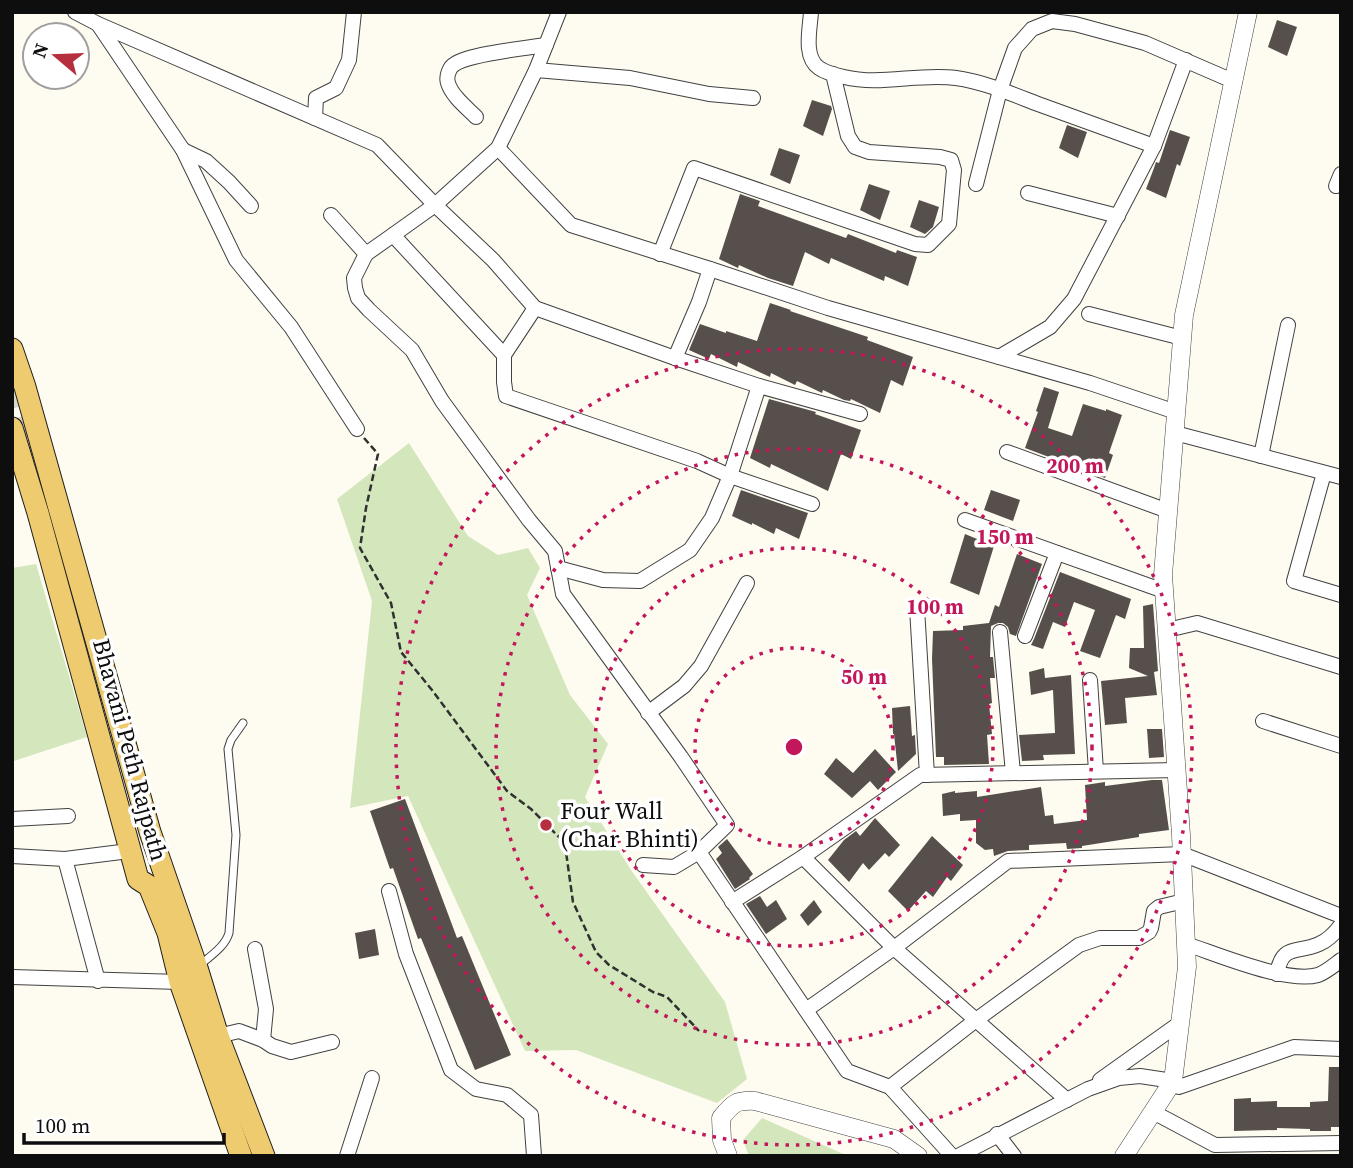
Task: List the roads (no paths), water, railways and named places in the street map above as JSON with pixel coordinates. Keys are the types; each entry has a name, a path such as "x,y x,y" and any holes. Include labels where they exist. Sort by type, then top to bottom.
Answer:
{"main road":[{"path":"12,349 150,832 218,1037 264,1156"},
{"name":"Bhavani Peth Rajpath","path":"12,428 38,513 138,879 149,886 168,933 180,982 241,1156"},
{"path":"32,456 79,629 144,848 149,886"}],"street":[{"path":"75,12 377,145 493,260 535,308 759,386 860,414"},
{"path":"315,118 316,98 336,88 349,60 354,12"},
{"path":"559,12 536,70 498,148 435,205 366,254 354,278 358,298 412,350 442,401 529,520 555,551 563,594 727,825 699,852 674,867 643,865"},
{"path":"811,12 811,61 832,74 878,82 942,77 960,79 1000,90 1154,146"},
{"path":"1124,1156 1173,1081 1187,967 1163,575 1184,315 1248,12"},
{"path":"976,184 1000,90 1015,48 1032,29 1052,21 1074,24 1145,43 1233,81"},
{"path":"99,24 183,150 236,260 290,327 357,429"},
{"path":"475,117 454,94 447,81 453,64 470,58 546,45"},
{"path":"999,357 1050,327 1074,299 1154,146 1186,61"},
{"path":"536,70 630,78 709,94 753,98"},
{"path":"660,254 694,168 915,244 928,245 948,225 954,170 951,160 869,152 855,147 848,136 832,74"},
{"path":"498,148 571,225 828,308 1090,383 1176,412"},
{"path":"183,150 206,161 229,181 251,206"},
{"path":"1028,193 1118,216"},
{"path":"331,215 366,254"},
{"path":"393,235 504,355"},
{"path":"675,358 710,269"},
{"path":"535,308 504,355 506,396 697,461 730,476 812,504"},
{"path":"1089,314 1182,338"},
{"path":"1261,456 1288,325"},
{"path":"558,568 603,580 640,581 690,550 712,518 730,476 759,386"},
{"path":"1175,433 1341,477"},
{"path":"1007,452 1168,511"},
{"path":"1324,472 1294,581 1341,594"},
{"path":"965,520 1164,591"},
{"path":"1024,636 1057,553"},
{"path":"648,713 684,686 701,666 747,583"},
{"path":"917,608 927,775"},
{"path":"1167,630 1197,622 1341,667"},
{"path":"1000,632 1013,773"},
{"path":"1090,680 1096,771"},
{"path":"1263,721 1341,746"},
{"path":"732,901 803,857 920,775 1177,770"},
{"path":"12,819 68,816"},
{"path":"12,856 65,859 129,850"},
{"path":"699,852 847,1071 890,1087 952,1156"},
{"path":"806,1010 894,948 1008,861 1182,854 1341,916"},
{"path":"803,857 894,948 1067,1100"},
{"path":"65,859 97,981"},
{"path":"389,891 406,954 451,1070 476,1089 507,1095 531,1115 534,1156"},
{"path":"890,1087 1079,945 1100,938 1139,938 1149,932 1154,911 1159,907 1184,901"},
{"path":"1277,974 1280,959 1284,955 1325,941 1341,925"},
{"path":"1186,944 1277,974 1315,976 1341,960"},
{"path":"255,949 266,1009 263,1040"},
{"path":"12,976 180,982"},
{"path":"957,1156 1087,1089 1180,1023"},
{"path":"218,1037 239,1031 291,1052 332,1042"},
{"path":"1087,1089 1119,1078 1140,1076 1173,1081 1180,1087 1294,1047 1341,1049"},
{"path":"347,1156 372,1079"},
{"path":"728,1156 722,1140 720,1118 739,1100 755,1101 894,1139 918,1156"},
{"path":"1153,1112 1215,1145 1341,1143"},
{"path":"997,1134 1014,1156"}],"lane":[{"path":"180,982 222,946 229,933 236,835 228,749 243,723"}],"tunnel":[{"path":"12,387 32,456"}],"place":[{"name":"Four Wall (Char Bhinti)","path":"546,825"}]}
